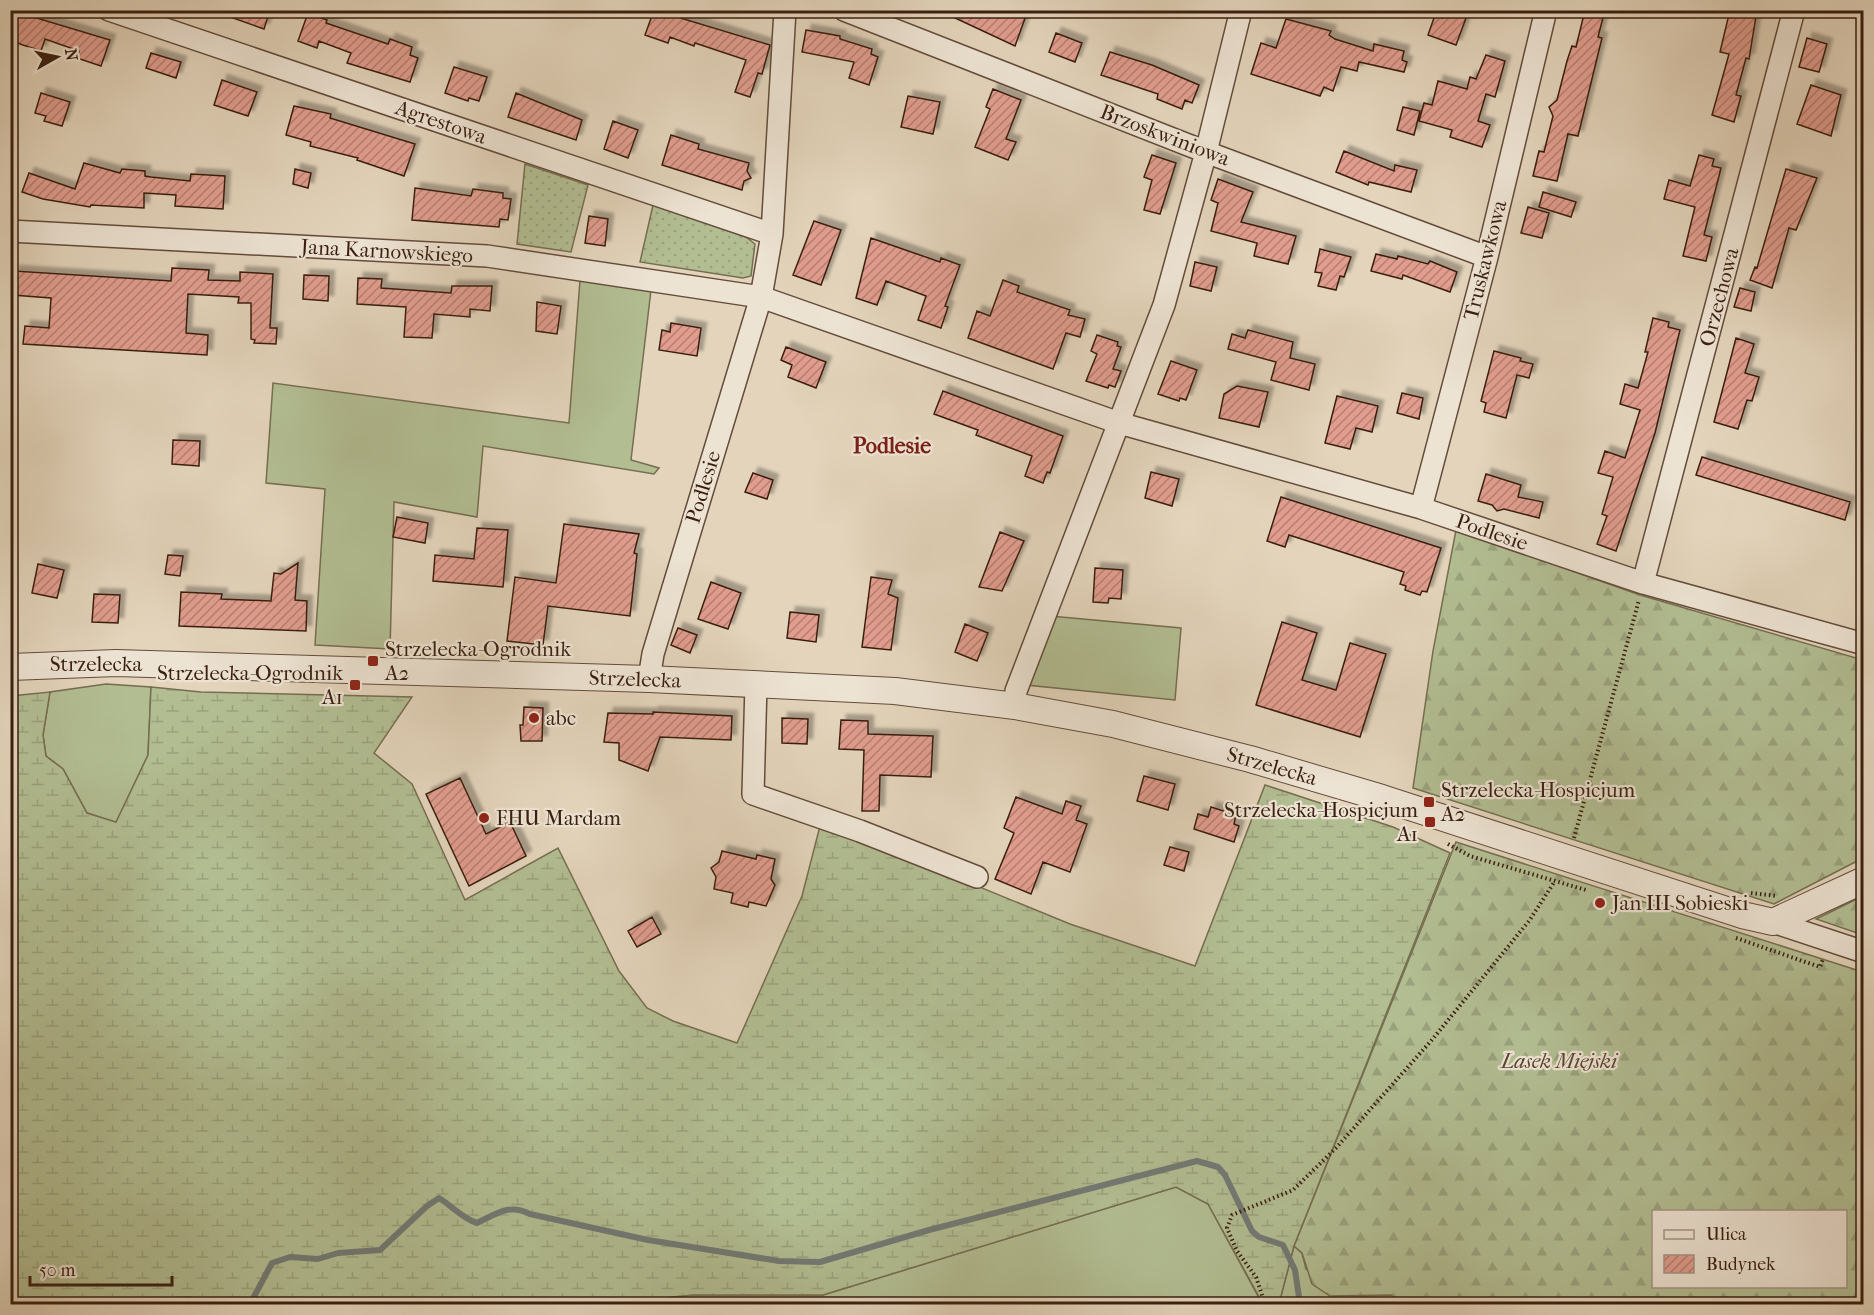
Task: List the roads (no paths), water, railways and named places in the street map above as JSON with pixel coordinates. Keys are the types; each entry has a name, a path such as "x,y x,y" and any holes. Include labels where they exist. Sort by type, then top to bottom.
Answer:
{"street":[{"name":"Agrestowa","path":"109,10 772,234"},
{"name":"Podlesie","path":"650,679 653,654 761,297 772,234 785,10"},
{"name":"Brzoskwiniowa","path":"844,10 1206,152 1487,257"},
{"path":"1015,706 1016,691 1164,305 1206,152 1241,10"},
{"name":"Truskawkowa","path":"1421,508 1487,257 1546,10"},
{"name":"Orzechowa","path":"1643,584 1794,10"},
{"name":"Jana Karnowskiego","path":"10,231 487,256 761,297"},
{"name":"Podlesie","path":"761,297 1119,423 1421,508 1643,584 1863,644"},
{"name":"Strzelecka","path":"10,667 116,663 650,679 895,691 1015,706 1113,724 1250,759 1382,798 1572,844 1742,915 1773,922 1863,952"},
{"path":"756,684 753,794 860,831 977,878"},
{"path":"1773,922 1863,880"}],"waterway":[{"path":"250,1304 272,1263 290,1257 318,1259 338,1253 380,1250 427,1206 439,1198 477,1223 497,1213 516,1210 648,1240 779,1261 820,1262 929,1230 1197,1161 1218,1167 1225,1175 1252,1231 1259,1237 1283,1245 1295,1270 1299,1297 1306,1304"},
{"path":"173,1304 174,1300 190,1299 199,1304"}],"place":[{"name":"Strzelecka-Ogrodnik A2","path":"373,661"},
{"name":"Strzelecka-Ogrodnik A1","path":"355,685"},
{"name":"abc","path":"534,718"},
{"name":"Strzelecka-Hospicjum A2","path":"1429,802"},
{"name":"FHU Mardam","path":"484,818"},
{"name":"Strzelecka-Hospicjum A1","path":"1430,822"},
{"name":"Jan III Sobieski","path":"1600,903"}],"district":[{"name":"Podlesie","path":"892,446"}],"park label":[{"name":"Lasek Miejski","path":"1559,1061"}]}
